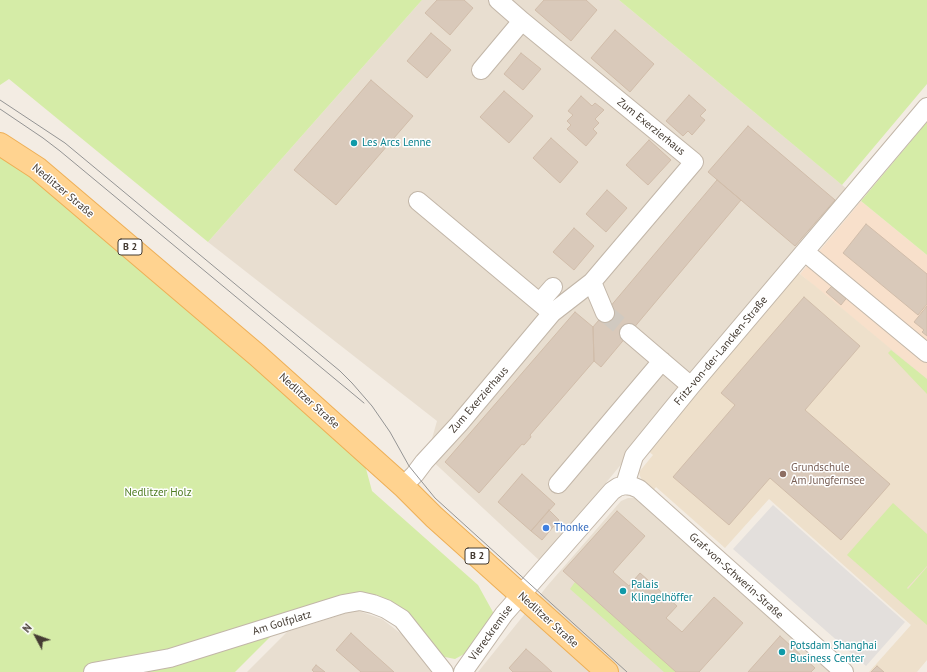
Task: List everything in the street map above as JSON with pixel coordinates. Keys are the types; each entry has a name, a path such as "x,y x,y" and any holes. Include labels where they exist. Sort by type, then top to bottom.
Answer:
{"main road":[{"name":"Nedlitzer Straße","path":"0,144 37,168 246,345 403,486 434,517 607,672"}],"street":[{"name":"Zum Exerzierhaus","path":"403,486 459,424 546,307 592,282 694,162 498,0"},
{"path":"481,70 522,21"},
{"name":"Fritz-von-der-Lancken-Straße","path":"625,485 634,456 691,386 927,107"},
{"path":"418,201 546,307 553,287"},
{"path":"805,252 927,353"},
{"path":"592,282 605,313"},
{"path":"629,333 691,386"},
{"path":"558,484 662,361"},
{"path":"521,595 612,491 625,485"},
{"name":"Graf-von-Schwerin-Straße","path":"625,485 639,489 844,672"},
{"name":"Viereckremise","path":"463,672 504,614 521,595"},
{"name":"Am Golfplatz","path":"93,672 170,658 343,604 360,601 386,609 402,619 444,672"}],"shaded area":[{"path":"422,0 619,0 847,189 541,562 427,456 437,421 208,242"},
{"path":"861,201 927,255 927,380 800,274"},
{"name":"Grundschule Am Jungfernsee","path":"796,273 800,274 814,285 927,379 927,660 917,672 869,672 911,625 769,499 725,548 656,487 652,492 643,483 640,476 639,472 653,455 646,449"},
{"path":"628,498 635,498 643,501 833,672 478,672 548,585 621,501"},
{"path":"773,505 905,622 866,666 733,549"},
{"path":"356,610 382,619 413,643 434,672 247,672 287,632"}],"green space":[{"path":"0,0 422,0 208,242 9,79 0,85"},
{"path":"619,0 927,0 927,84 842,185"},
{"path":"927,122 927,255 861,201"},
{"name":"Nedlitzer Holz","path":"0,152 93,225 365,465 372,491 478,585 494,614 466,653 455,659 440,656 381,599 119,666 83,672 0,672"},
{"path":"891,350 927,379 927,394 888,353"},
{"path":"893,503 927,534 927,566 907,588 908,589 927,567 927,625 847,555"},
{"path":"575,582 676,672 664,672 570,589"},
{"path":"277,630 235,672 126,672"}],"building":[{"path":"437,0 464,0 473,8 450,35 425,13"},
{"path":"544,0 586,0 597,10 571,41 535,10"},
{"path":"615,30 654,64 630,92 591,58"},
{"path":"431,33 451,50 427,78 407,61"},
{"path":"521,53 541,69 523,90 504,74"},
{"name":"Les Arcs Lenne","path":"371,80 413,116 336,205 294,170"},
{"path":"504,91 533,116 509,143 480,117"},
{"path":"689,95 706,110 700,116 705,120 692,135 688,131 683,136 666,121"},
{"path":"581,96 592,106 595,103 604,110 595,119 599,123 593,129 597,133 586,146 567,129 571,125 567,121 573,115 568,111"},
{"path":"748,126 835,200 795,246 708,172"},
{"path":"551,138 578,162 560,183 533,158"},
{"path":"649,140 671,160 648,185 626,165"},
{"path":"717,180 741,200 601,367 594,361 593,327"},
{"path":"607,190 627,208 606,232 586,214"},
{"path":"866,224 927,274 927,304 918,315 843,253"},
{"path":"574,228 594,246 574,270 553,252"},
{"path":"835,283 849,295 841,305 826,292"},
{"path":"804,297 860,346 805,410 890,484 841,540 770,478 729,525 673,477 735,405 721,393"},
{"path":"927,306 927,336 922,332 924,330 914,322"},
{"path":"575,312 593,327 594,361 530,435 531,437 524,445 522,444 479,493 445,462"},
{"path":"522,474 555,504 531,531 498,502"},
{"path":"549,510 559,520 542,540 531,531"},
{"name":"Palais Klingelhöffer","path":"617,511 645,536 613,572 629,586 640,573 677,606 666,618 682,632 714,597 743,623 699,672 676,672 563,571"},
{"path":"351,633 394,672 361,672 336,650"},
{"name":"Potsdam Shanghai Business Center","path":"780,636 815,668 811,672 748,672"},
{"path":"526,649 552,672 513,672 509,668"},
{"path":"316,665 325,672 314,672 312,670"},
{"path":"877,666 884,672 871,672"}],"tunnel":[{"path":"605,313 629,333"}],"tram line":[{"path":"0,100 65,143 340,371 372,406 390,432 409,466 435,498 627,672"},
{"path":"0,109 60,151 364,403"}],"place":[{"name":"Les Arcs Lenne","path":"354,143"},
{"name":"Grundschule Am Jungfernsee","path":"783,474"},
{"name":"Thonke","path":"546,528"},
{"name":"Palais Klingelhöffer","path":"623,591"},
{"name":"Potsdam Shanghai Business Center","path":"782,652"}]}
